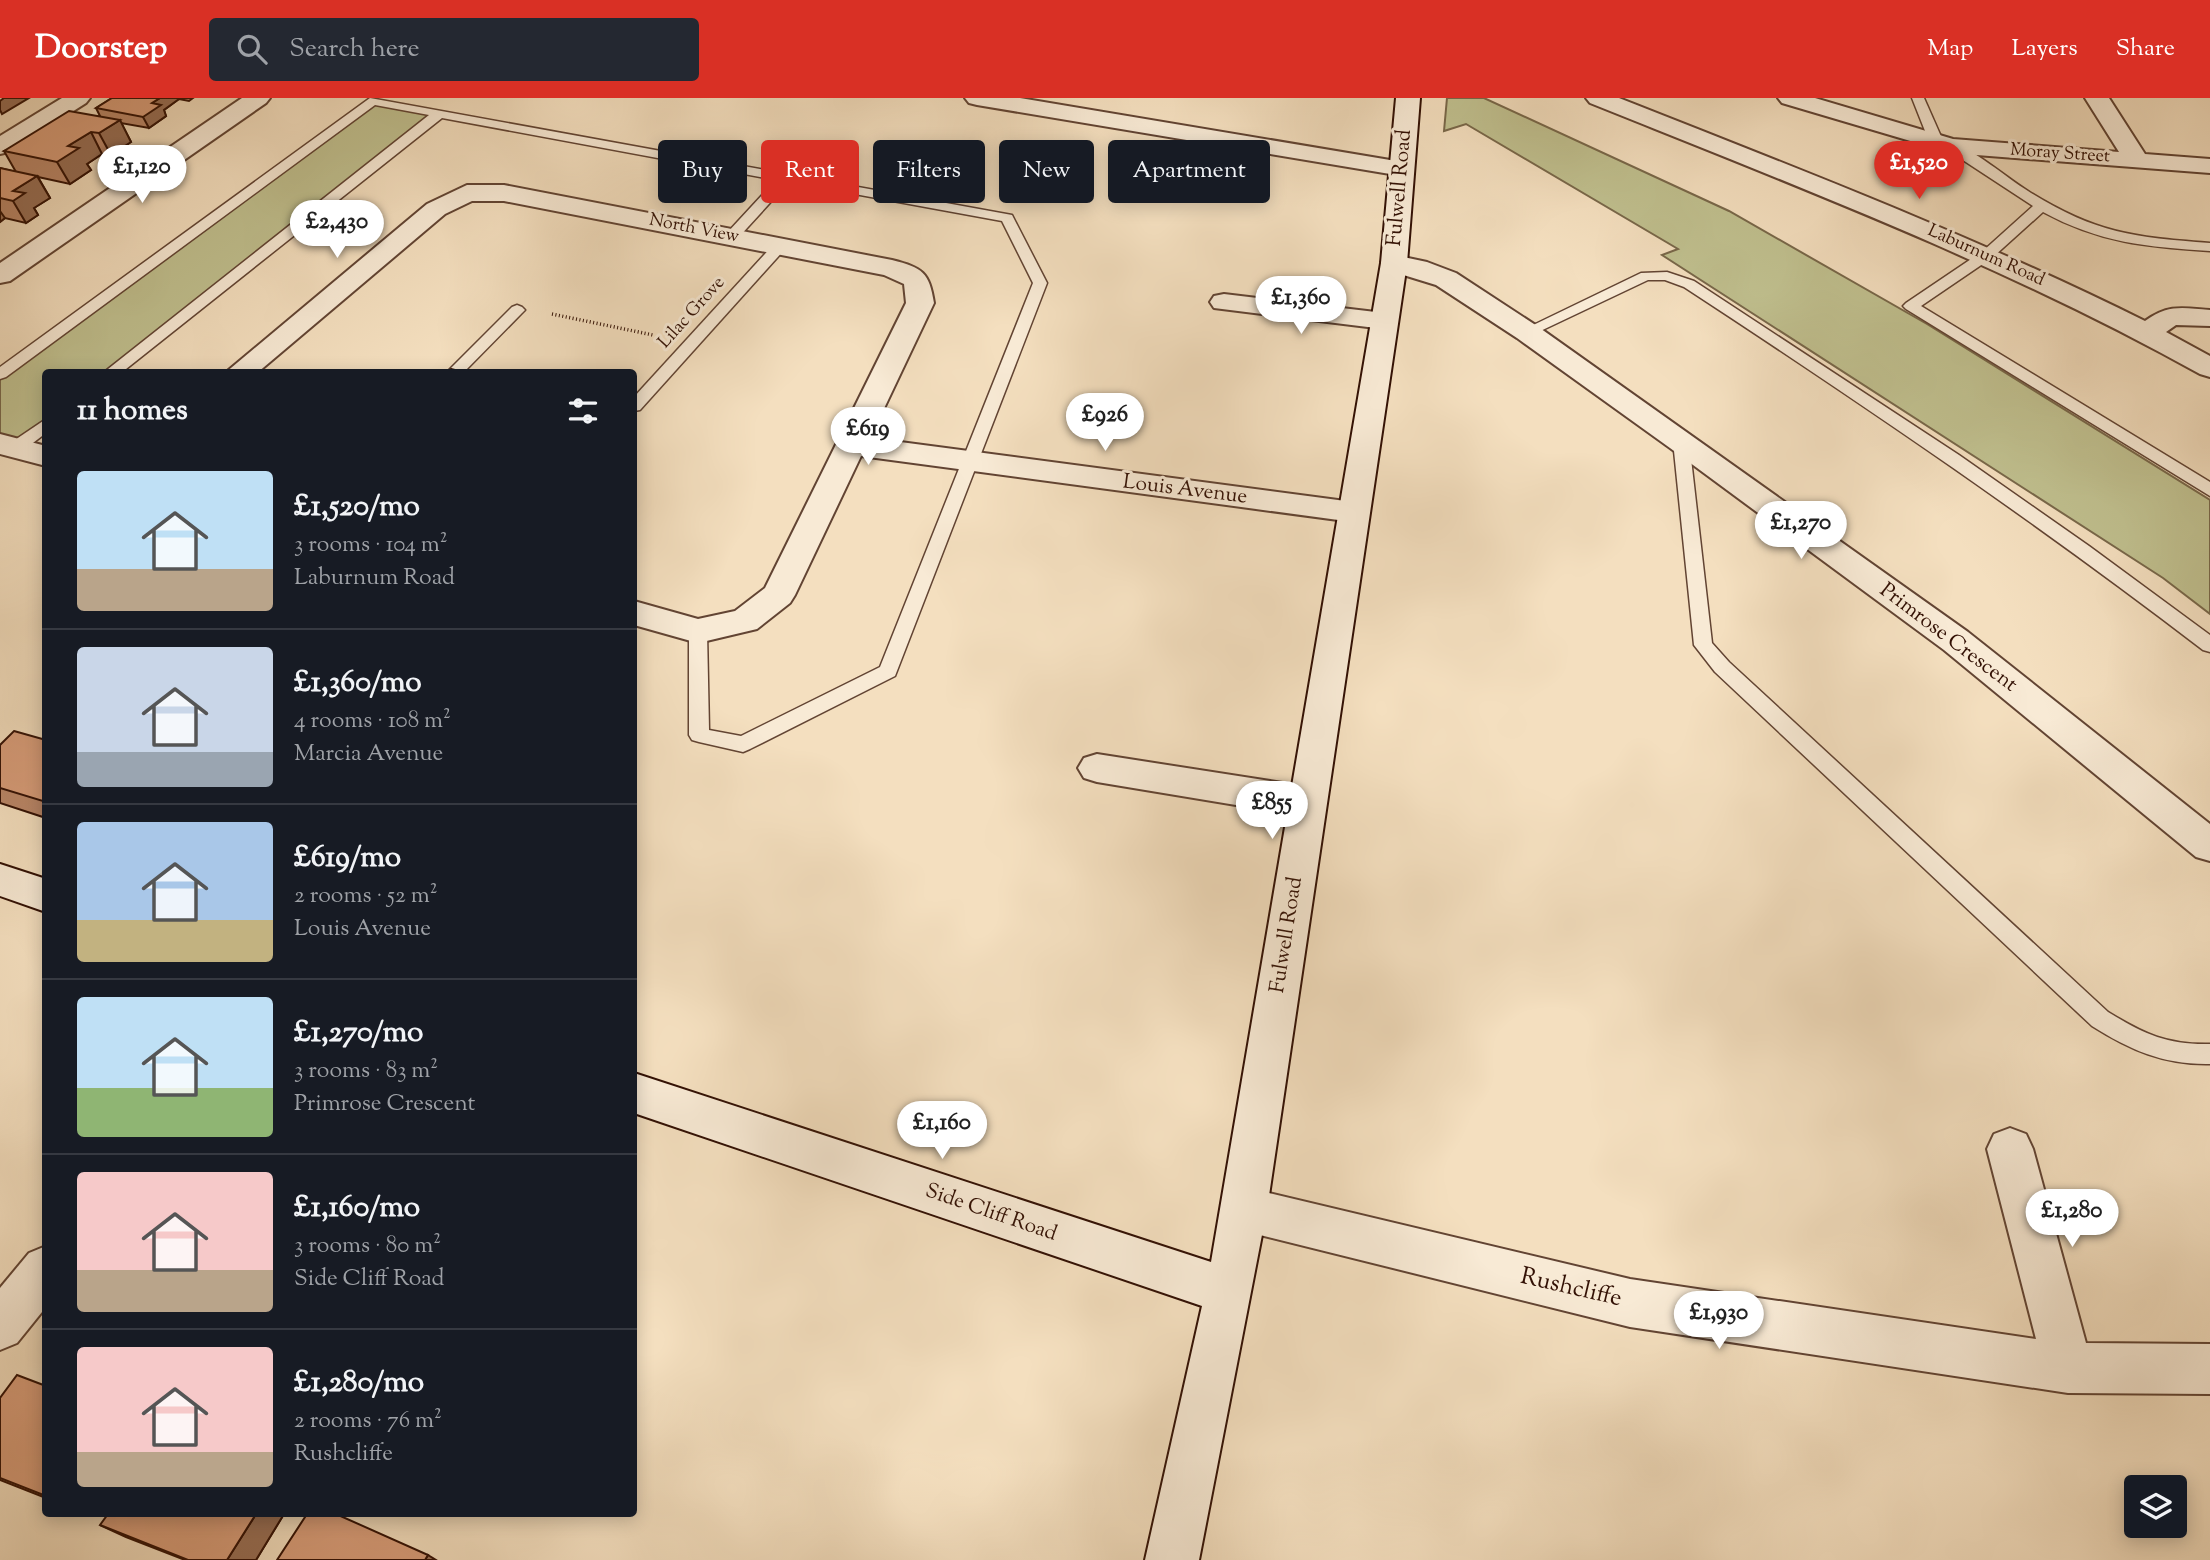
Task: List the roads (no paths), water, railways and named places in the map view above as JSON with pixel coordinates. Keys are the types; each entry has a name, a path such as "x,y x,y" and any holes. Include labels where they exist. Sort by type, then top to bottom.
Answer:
{"street":[{"path":"0,147 78,98"},
{"path":"0,275 258,98"},
{"path":"977,98 1402,169"},
{"path":"1104,120 1120,98"},
{"name":"Fulwell Road","path":"1172,1560 1244,1209 1394,263 1408,98"},
{"name":"Laburnum Road","path":"1598,98 1988,254 2147,331 2210,368"},
{"name":"Moray Street","path":"1790,98 1944,143 2210,166"},
{"path":"2097,98 2136,159"},
{"name":"North View","path":"244,369 436,209 467,193 504,193 892,268 917,280 920,303 850,445"},
{"name":"Primrose Crescent","path":"1394,263 1418,268 1446,279 1527,332 1681,441 1956,641 2210,846"},
{"path":"1224,302 1384,321"},
{"path":"2147,331 2170,316 2210,318"},
{"path":"637,614 698,631 745,621 778,595 850,445"},
{"name":"Louis Avenue","path":"850,445 1353,512"},
{"path":"8,446 42,455"},
{"path":"1097,768 1308,802"},
{"path":"0,880 42,895"},
{"name":"Side Cliff Road","path":"637,1094 1229,1292"},
{"path":"2010,1149 2068,1368"},
{"name":"Rushcliffe","path":"1244,1209 1630,1303 2068,1368 2210,1369"},
{"path":"0,1326 42,1274"}],"lane":[{"path":"1918,98 1944,143 2042,205 2102,233 2140,242 2210,247"},
{"path":"0,374 373,101 761,172"},
{"path":"116,369 440,113"},
{"path":"698,631 699,735 743,744 888,671 1040,283 1007,218 859,191"},
{"path":"732,236 762,203"},
{"path":"2042,205 1988,254 1911,306 2210,490"},
{"name":"Lilac Grove","path":"637,403 780,246"},
{"path":"1527,332 1646,275 1667,276 1689,284 2125,580 2210,645"},
{"path":"458,369 517,310"},
{"path":"8,446 42,426"},
{"path":"1681,441 1703,645 1732,676 2100,1019 2144,1046 2185,1056 2210,1054"}]}
